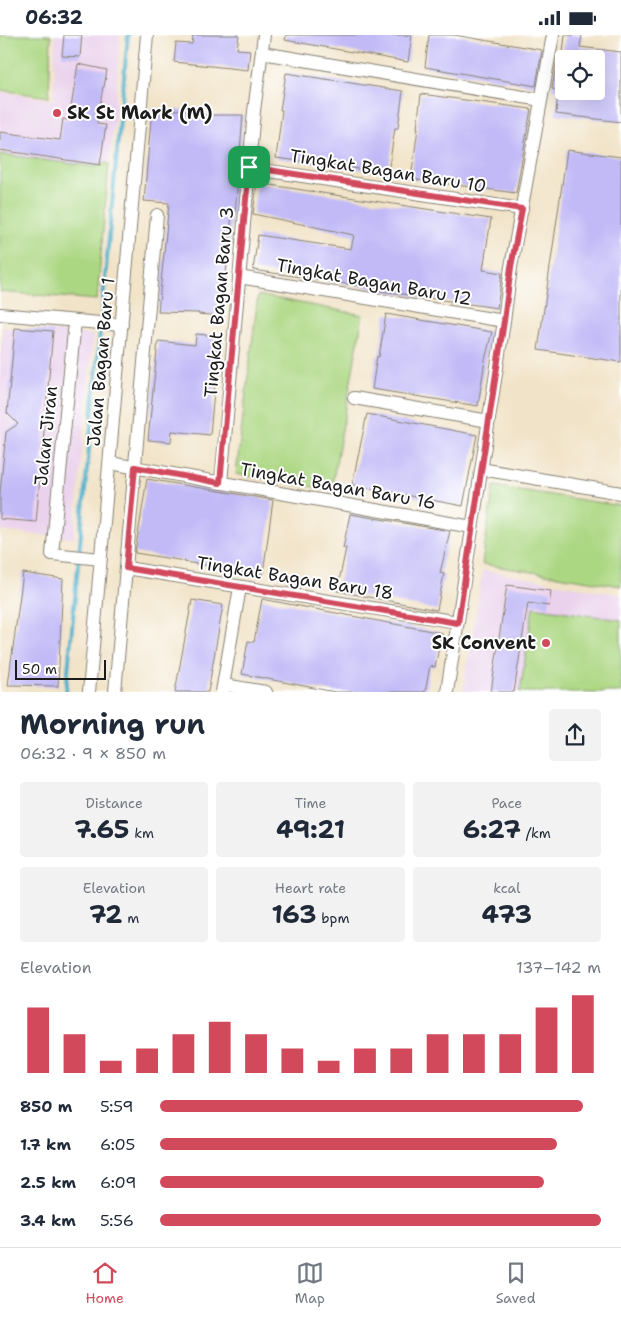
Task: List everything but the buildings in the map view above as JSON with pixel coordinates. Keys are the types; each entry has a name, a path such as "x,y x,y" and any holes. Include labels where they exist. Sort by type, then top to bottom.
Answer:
{"street":[{"name":"Jalan Bagan Baru 1","path":"89,692 147,35"},
{"name":"Tingkat Bagan Baru 3","path":"220,483 254,111 264,35"},
{"path":"447,692 511,267 553,35"},
{"path":"262,53 541,100"},
{"name":"Tingkat Bagan Baru 10","path":"249,167 522,209"},
{"path":"115,692 157,215"},
{"name":"Tingkat Bagan Baru 12","path":"239,277 504,321"},
{"path":"0,314 122,325"},
{"name":"Jalan Jiran","path":"75,321 52,554 101,559"},
{"path":"354,398 489,421"},
{"name":"Tingkat Bagan Baru 16","path":"110,463 472,527"},
{"path":"481,469 621,493"},
{"name":"Tingkat Bagan Baru 18","path":"126,568 458,623"},
{"path":"240,587 223,688 266,692"}],"shaded area":[{"name":"SK St Mark (M)","path":"55,35 120,35 114,126 109,164 98,162 97,167 0,154 0,92 54,100"},
{"path":"3,327 93,335 74,538 0,531 0,361"},
{"name":"SK Convent","path":"483,570 621,595 621,692 463,692"}],"green space":[{"path":"0,35 51,35 49,97 0,90"},
{"path":"0,154 97,167 97,162 109,164 97,300 0,292"},
{"path":"258,295 363,315 331,490 236,474"},
{"path":"494,486 621,506 621,586 482,564"},
{"path":"533,607 621,620 621,692 520,692"}],"waterway":[{"path":"66,692 128,35"}],"place":[{"name":"SK St Mark (M)","path":"57,113"},
{"name":"SK Convent","path":"546,643"}],"route":[{"path":"249,167 522,209 511,267 458,623 126,568 135,467 220,483 249,167"}]}
